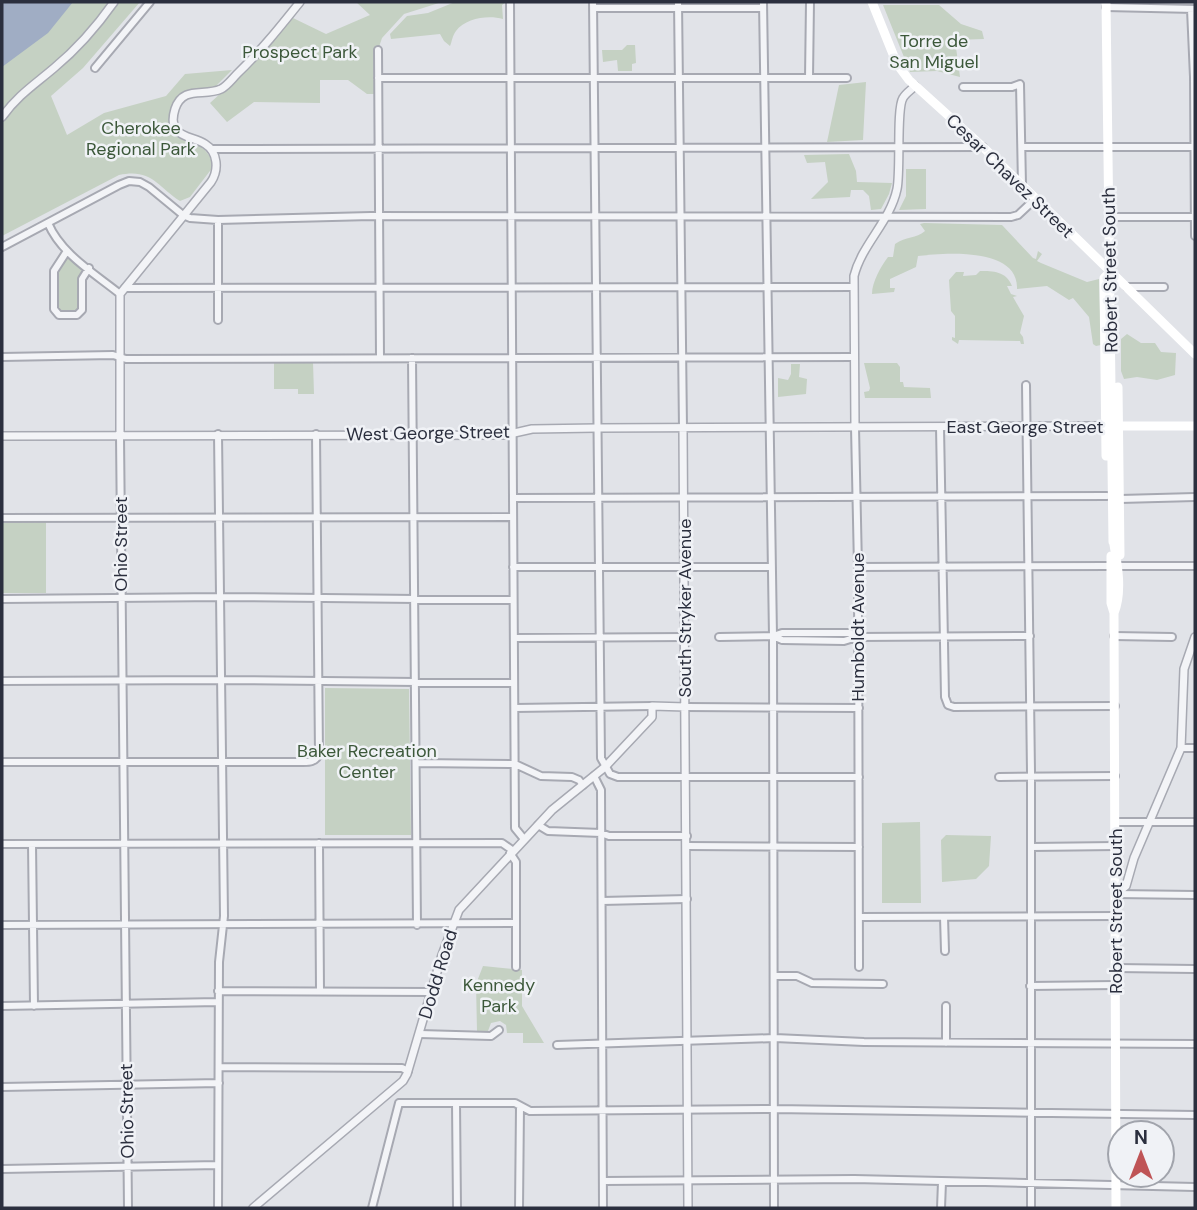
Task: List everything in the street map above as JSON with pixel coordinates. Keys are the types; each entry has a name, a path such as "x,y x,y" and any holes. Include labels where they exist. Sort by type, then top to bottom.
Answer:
{"main road":[{"name":"Cesar Chavez Street","path":"872,2 897,64 915,86 983,147 1034,200 1195,354"},
{"name":"Robert Street South","path":"1106,5 1113,539 1118,602 1114,613 1116,1116"},
{"path":"1111,271 1116,292 1107,496 1108,566 1114,578"},
{"path":"1112,426 1120,499 1120,566 1114,578"},
{"name":"East George Street","path":"1112,426 1195,426"},
{"name":"Robert Street South","path":"1116,1189 1116,1208"}],"street":[{"path":"2,117 26,88 74,50 114,2"},
{"path":"95,68 150,2"},
{"path":"122,291 214,178 216,163 211,149 206,144 186,138 178,130 174,115 177,105 184,96 193,92 223,88 255,58 300,2"},
{"path":"510,2 515,828 524,839"},
{"path":"809,78 810,2"},
{"path":"774,1208 775,1038 774,976 774,847 773,777 773,707 774,636 763,5 593,5 601,758 610,774 618,777 773,777 859,777"},
{"name":"South Stryker Avenue","path":"678,5 686,637 688,1208"},
{"path":"1106,5 1193,9 1195,236"},
{"path":"378,50 380,358"},
{"path":"378,78 847,78"},
{"path":"963,87 1012,87 1020,84 1022,187"},
{"name":"Humboldt Avenue","path":"859,967 858,567 853,287 859,260 886,218 897,188 901,103 915,86"},
{"path":"211,149 983,147"},
{"path":"1022,147 1195,147"},
{"path":"2,247 129,181 145,184 183,215 218,220 379,216 1013,217 1019,215 1034,200"},
{"path":"1110,217 1195,217"},
{"path":"218,220 218,320"},
{"path":"48,223 56,240 67,251 122,291 218,288 853,287"},
{"path":"67,251 54,271 54,309 59,315 78,315 82,310 82,279 89,268"},
{"path":"1126,287 1164,287"},
{"name":"Ohio Street","path":"122,291 119,357 128,1208"},
{"path":"2,356 854,357"},
{"path":"412,358 418,925"},
{"path":"1026,385 1031,775 1031,1208"},
{"name":"East George Street","path":"855,427 1112,426"},
{"name":"West George Street","path":"2,436 505,435 533,429 855,427"},
{"path":"940,427 945,697 948,705 1115,706"},
{"path":"218,435 223,762 222,923 218,991 218,1208"},
{"path":"2,762 312,762 317,759 319,681 316,435"},
{"path":"513,498 1107,496"},
{"path":"1120,499 1195,497"},
{"path":"2,518 513,517"},
{"path":"858,567 1108,566"},
{"path":"1120,566 1195,566"},
{"path":"513,567 772,567"},
{"path":"2,600 222,597 513,600"},
{"path":"719,637 774,636 782,633 850,633 857,637 1030,636"},
{"path":"1114,636 1172,637"},
{"path":"1116,894 1126,886 1181,748 1184,669 1195,636"},
{"path":"514,638 686,637"},
{"path":"2,681 514,683"},
{"name":"Dodd Road","path":"253,1208 403,1080 459,910 538,825 605,767 653,717 652,706"},
{"path":"515,708 859,708"},
{"path":"1181,748 1195,748"},
{"path":"417,763 515,764 541,776 572,777 583,785"},
{"path":"594,776 601,790 603,1208"},
{"path":"999,777 1115,776"},
{"path":"1116,822 1195,822"},
{"path":"538,825 548,831 601,833 609,836 687,835"},
{"path":"319,843 320,991"},
{"path":"2,844 502,844 511,852 516,862 516,967"},
{"path":"32,844 34,1006"},
{"path":"687,846 859,847"},
{"path":"1031,847 1116,846"},
{"path":"1116,877 1129,874"},
{"path":"1116,894 1195,895"},
{"path":"602,901 687,899"},
{"path":"860,917 1116,916"},
{"path":"944,917 945,951"},
{"path":"2,925 516,923"},
{"path":"1116,968 1195,969"},
{"path":"774,976 797,976 818,983 883,984"},
{"path":"1030,986 1116,985"},
{"path":"218,991 432,992"},
{"path":"2,1006 218,1002"},
{"path":"946,1006 946,1043"},
{"path":"420,1034 491,1036 499,1030"},
{"path":"557,1045 775,1038 864,1042 1195,1044"},
{"path":"219,1067 408,1070"},
{"path":"2,1087 219,1083"},
{"path":"388,1094 399,1103 515,1103 530,1111 774,1110 1195,1115"},
{"path":"372,1208 399,1103"},
{"path":"456,1103 457,1208"},
{"path":"519,1208 520,1107"},
{"path":"2,1168 218,1165"},
{"path":"604,1181 775,1179 1106,1186"},
{"path":"941,1208 942,1182"},
{"path":"1176,1187 1195,1187"}],"green space":[{"name":"Cherokee Regional Park","path":"2,2 140,2 83,68 51,96 67,135 104,113 166,96 185,74 232,70 214,88 184,93 170,120 178,137 205,150 213,167 190,197 180,201 146,176 130,173 119,175 2,236"},
{"name":"Prospect Park","path":"356,2 442,2 404,14 382,38 378,50 378,94 367,94 348,80 320,80 320,103 254,102 227,122 210,103 258,59 293,18 326,34 370,15"},
{"path":"455,2 506,2 502,5 503,19 491,17 465,23 455,33 450,46 440,34 391,39 390,34 407,16 428,13"},
{"name":"Torre de San Miguel","path":"883,5 939,5 961,24 982,31 984,39 955,40 960,77 937,71 910,72"},
{"path":"627,45 635,45 636,63 632,64 632,71 618,71 617,60 603,62 602,50 622,50"},
{"path":"866,82 863,140 827,142 839,85"},
{"path":"849,154 857,182 892,183 881,209 871,210 869,196 863,190 851,190 850,197 811,199 828,182 825,162 807,163 804,155"},
{"path":"906,169 926,169 926,209 899,210 906,196"},
{"path":"920,224 1002,225 1033,258 1036,259 1038,251 1042,254 1037,261 1087,282 1099,279 1101,345 1093,344 1089,317 1073,298 1069,300 1047,286 1017,289 1014,275 994,259 962,254 918,256 916,267 890,279 890,288 895,288 894,292 872,294 880,269 888,257 893,257 895,244 922,234 925,231"},
{"path":"68,256 82,267 79,279 79,309 63,312 58,309 57,304 57,269"},
{"path":"980,271 999,273 1009,281 1012,286 1007,286 1011,294 1017,296 1013,297 1024,316 1020,333 1024,344 1020,341 959,340 958,344 952,340 952,337 955,338 955,316 951,311 949,280 956,272 964,272 963,276 976,275"},
{"path":"1127,334 1141,343 1155,343 1161,352 1176,353 1175,375 1157,380 1137,377 1124,379 1121,371 1121,339"},
{"path":"274,361 313,362 314,394 298,394 298,389 274,389"},
{"path":"864,363 897,363 900,367 900,382 903,382 904,387 930,388 931,398 865,398 864,392 870,388"},
{"path":"791,364 800,364 799,377 807,379 806,394 778,397 778,378 788,380"},
{"path":"2,521 46,521 46,593 2,593"},
{"name":"Baker Recreation Center","path":"325,688 409,689 411,835 325,835"},
{"path":"920,822 921,903 882,903 882,823"},
{"path":"946,835 991,836 989,866 976,879 942,882 941,840"},
{"name":"Kennedy Park","path":"483,966 522,970 522,1006 544,1043 523,1043 523,1033 507,1033 506,1025 500,1021 491,1023 488,1031 477,1031 476,984"}],"water":[{"path":"2,2 73,2 48,33 2,67"}]}
